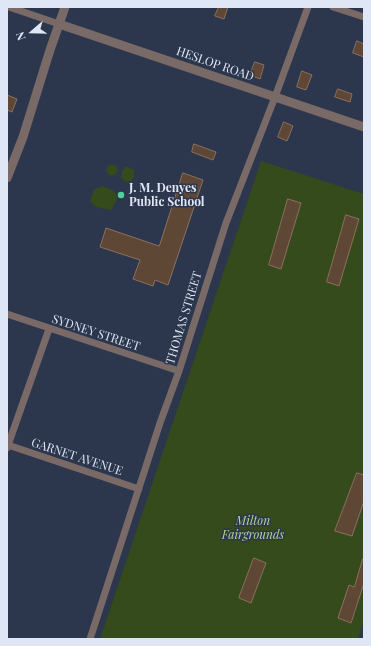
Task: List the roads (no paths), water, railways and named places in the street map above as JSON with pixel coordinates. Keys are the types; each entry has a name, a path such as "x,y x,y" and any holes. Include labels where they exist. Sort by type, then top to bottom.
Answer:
{"street":[{"path":"9,7 59,24"},
{"path":"7,178 65,7"},
{"name":"THOMAS STREET","path":"90,639 160,423 179,372 226,223 308,7"},
{"path":"333,7 364,17"},
{"name":"HESLOP ROAD","path":"59,24 364,127"},
{"name":"SYDNEY STREET","path":"7,314 179,372"},
{"path":"8,447 48,329"},
{"name":"GARNET AVENUE","path":"8,447 139,489"}],"place":[{"name":"J. M. Denyes Public School","path":"121,195"}],"park label":[{"name":"Milton Fairgrounds","path":"253,528"}]}
